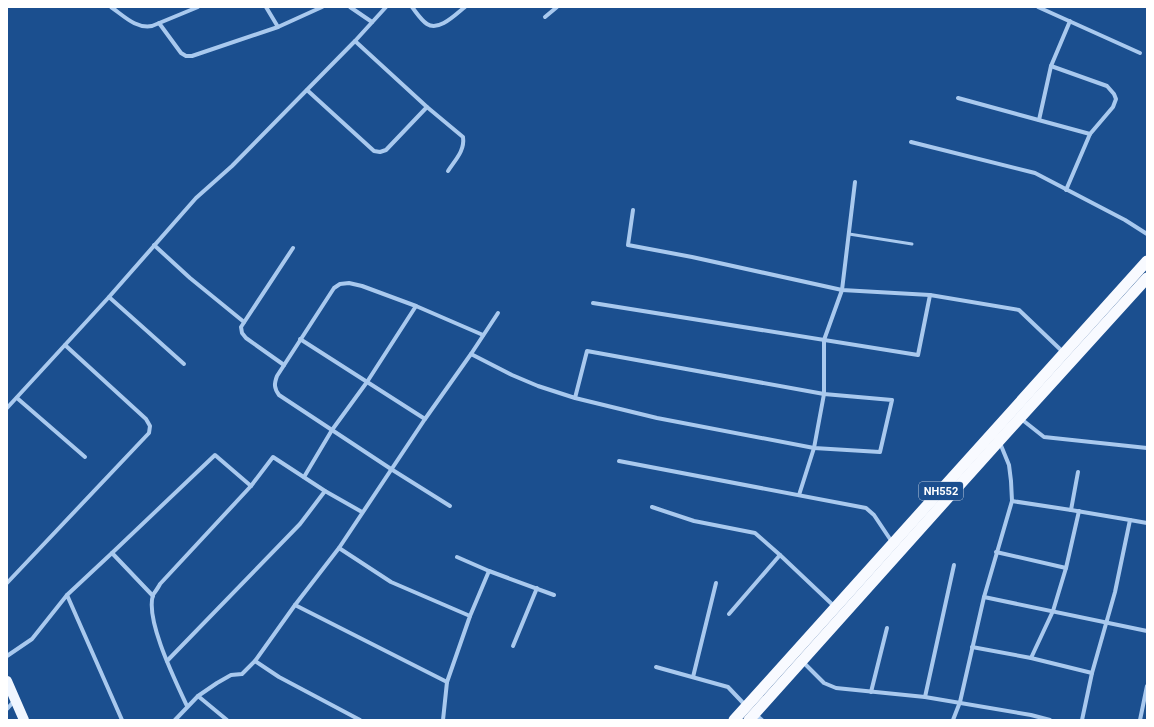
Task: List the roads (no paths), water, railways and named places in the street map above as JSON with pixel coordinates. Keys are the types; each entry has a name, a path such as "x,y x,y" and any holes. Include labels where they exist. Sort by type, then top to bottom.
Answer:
{"highway":[{"name":"NH552","path":"753,715 835,608 1147,261"},
{"name":"NH552","path":"734,720 753,715 1147,278"}],"main road":[{"path":"7,681 24,720"}],"street":[{"path":"111,7 138,26 144,27 159,23 198,7"},
{"path":"266,7 278,27"},
{"path":"159,23 181,53 186,56 192,56 278,27 322,7"},
{"path":"350,7 372,22"},
{"path":"7,408 196,198 232,166 355,41 386,7"},
{"path":"412,7 427,24 435,26 443,24 465,7"},
{"path":"545,16 557,7"},
{"path":"1038,7 1140,53"},
{"path":"1039,120 1051,66 1070,21"},
{"path":"355,41 427,107 463,137 463,149 448,171"},
{"path":"1051,66 1107,86 1114,94 1116,100 1113,107 1090,134 1066,190"},
{"path":"307,90 374,151 380,152 386,150 427,107"},
{"path":"958,98 1090,134"},
{"path":"911,142 1034,173 1125,220 1147,234"},
{"path":"799,495 814,448 824,394 824,340 842,290 855,182"},
{"path":"633,210 628,245 692,257 842,290 930,295 1019,310 1064,352"},
{"path":"154,245 190,278 244,322"},
{"path":"284,365 246,338 242,333 241,327 293,248"},
{"path":"450,506 391,469 279,394 275,389 276,376 334,288 340,284 349,283 362,286 416,306 483,335"},
{"path":"593,304 918,355 930,295"},
{"path":"109,296 184,364"},
{"path":"304,477 332,430 367,382 416,306"},
{"path":"175,720 198,696 231,675 242,674 255,661 295,605 339,548 425,418 471,354 498,313"},
{"path":"300,339 425,418"},
{"path":"7,583 149,433 150,426 146,419 65,345"},
{"path":"471,354 512,375 575,398 657,418 814,448 880,452 892,400 824,394 587,351 575,398"},
{"path":"16,398 85,457"},
{"path":"1020,418 1044,437 1147,448"},
{"path":"953,720 960,702 996,552 1012,501 1011,481 1008,465 999,441"},
{"path":"7,656 32,639 67,595 215,455 251,486"},
{"path":"187,706 167,661 153,618 153,596 160,584 251,486 273,457 325,491 362,512"},
{"path":"619,461 866,508 874,515 893,544"},
{"path":"1071,510 1078,472"},
{"path":"167,661 300,524 325,491"},
{"path":"1012,501 1147,523"},
{"path":"652,507 694,521 755,533 835,608"},
{"path":"1031,658 1053,611 1066,568 1079,511"},
{"path":"1082,720 1092,673 1107,622 1130,520"},
{"path":"339,548 391,582 470,616"},
{"path":"996,552 1066,568"},
{"path":"112,553 153,596"},
{"path":"729,614 780,555"},
{"path":"457,557 554,595"},
{"path":"925,697 954,565"},
{"path":"443,720 447,682 470,616 490,571"},
{"path":"693,677 716,583"},
{"path":"513,646 537,588"},
{"path":"67,595 122,720"},
{"path":"984,597 1147,631"},
{"path":"295,605 447,682"},
{"path":"872,692 887,628"},
{"path":"972,647 1031,658 1092,673"},
{"path":"255,661 279,678 360,720"},
{"path":"802,661 824,683 836,688 960,702 1031,714 1050,720"},
{"path":"656,667 728,687 753,715"},
{"path":"1140,720 1147,686"},
{"path":"198,696 227,720"},
{"path":"7,709 15,700"}],"lane":[{"path":"849,234 912,244"}]}
